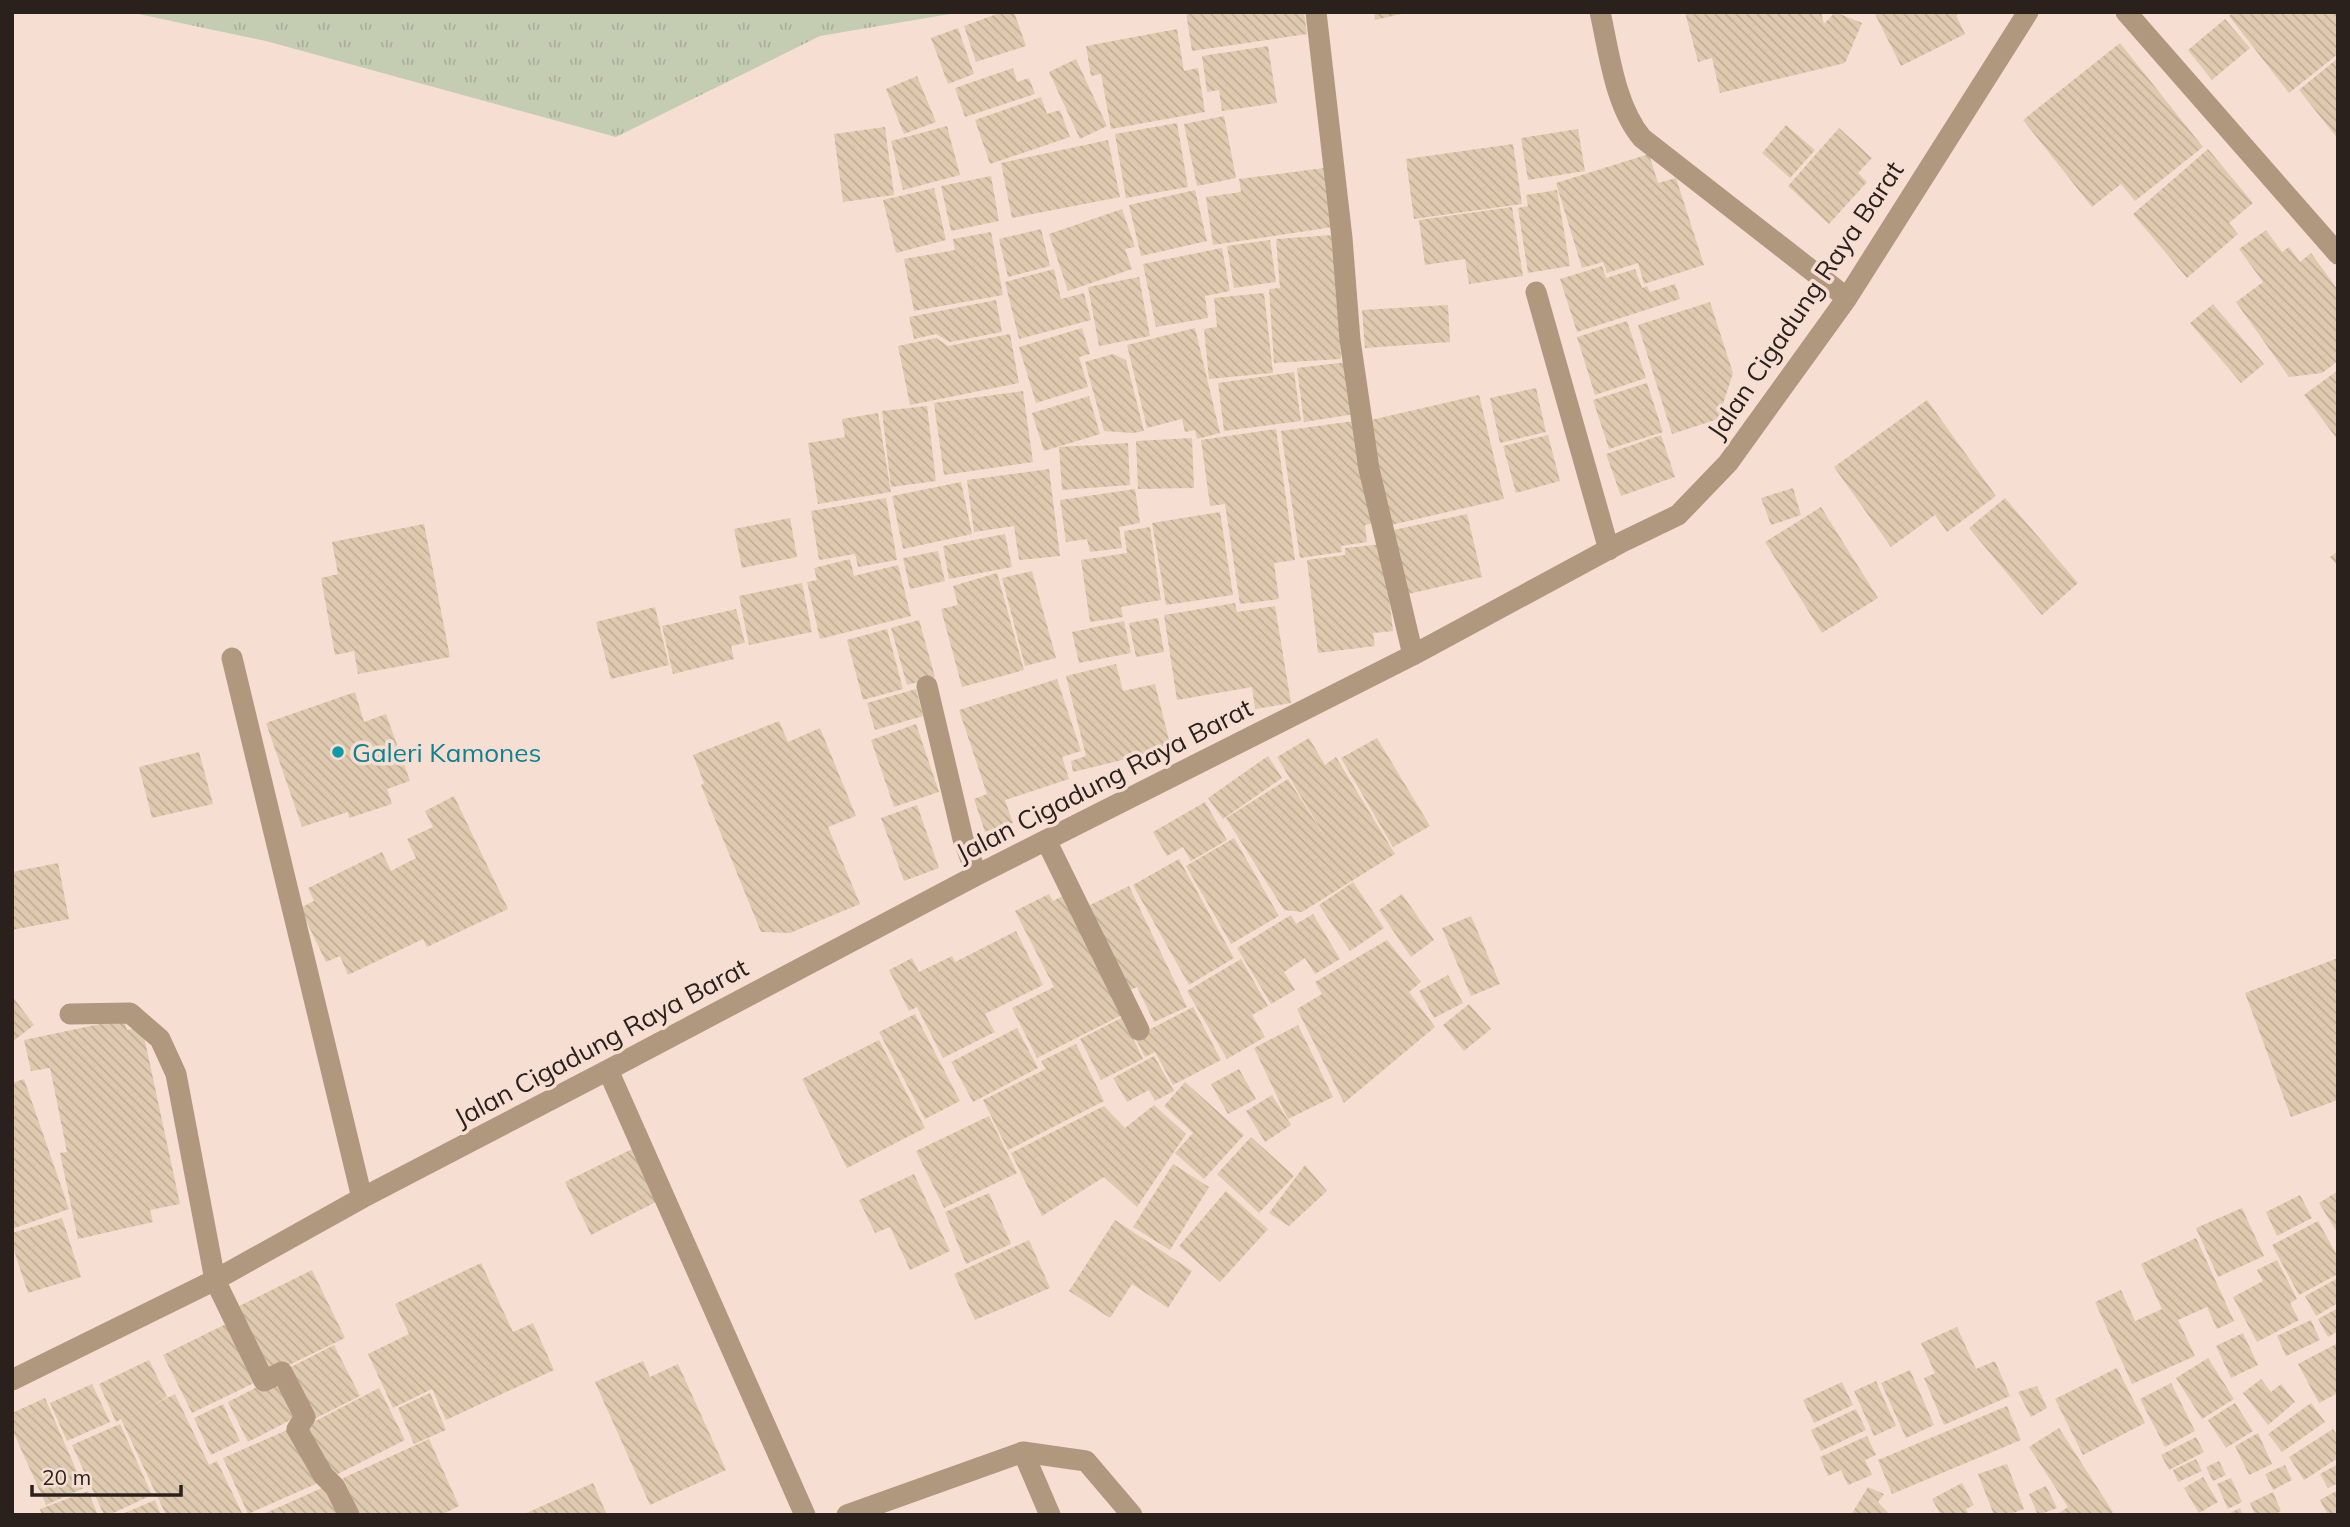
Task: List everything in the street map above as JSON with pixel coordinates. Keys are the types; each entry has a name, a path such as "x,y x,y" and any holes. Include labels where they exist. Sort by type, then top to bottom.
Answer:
{"street":[{"path":"1316,12 1342,238 1350,340 1369,469 1413,655"},
{"path":"1600,12 1621,103 1632,127 1642,138 1847,298"},
{"name":"Jalan Cigadung Raya Barat","path":"12,1380 215,1280 362,1198 976,875 1413,655 1678,515 1728,464 1847,298 2028,12"},
{"path":"2126,12 2338,254"},
{"path":"1536,292 1609,550"},
{"path":"232,658 362,1198"},
{"path":"927,686 963,839 976,875"},
{"path":"1046,840 1139,1030"},
{"path":"70,1014 130,1013 160,1039 176,1074 215,1280 264,1381 282,1372 305,1418 297,1429 323,1475 335,1487 349,1515"},
{"path":"608,1070 805,1515"},
{"path":"847,1515 1023,1452 1086,1461 1132,1515"},
{"path":"1023,1452 1049,1515"}],"green space":[{"path":"129,12 962,12 820,36 616,137 266,41"}],"building":[{"path":"1002,12 1014,12 1026,46 976,62 964,26"},
{"path":"1186,12 1304,12 1307,34 1192,51"},
{"path":"1374,12 1406,12 1406,13 1375,20"},
{"path":"1685,12 1821,12 1824,24 1835,12 1862,23 1845,63 1720,93 1712,58 1698,62"},
{"path":"1874,12 1962,12 1956,15 1965,34 1901,66"},
{"path":"2234,12 2338,12 2338,54 2289,93 2229,16"},
{"path":"2225,19 2250,48 2212,80 2188,50"},
{"path":"958,28 974,74 948,84 931,38"},
{"path":"1177,29 1184,71 1198,68 1205,112 1111,129 1101,74 1091,76 1086,46"},
{"path":"2120,43 2203,147 2135,201 2121,184 2092,207 2023,120"},
{"path":"1268,46 1277,103 1222,111 1219,90 1207,92 1202,56"},
{"path":"2338,58 2338,139 2299,90"},
{"path":"1076,59 1107,126 1080,139 1049,72"},
{"path":"1013,68 1017,82 1029,78 1035,94 965,117 955,88"},
{"path":"917,76 936,122 904,134 886,89"},
{"path":"1041,97 1047,114 1060,110 1070,137 990,164 975,120"},
{"path":"1224,116 1236,178 1197,186 1184,124"},
{"path":"1177,123 1188,187 1126,198 1115,134"},
{"path":"1786,125 1815,150 1790,178 1762,153"},
{"path":"947,126 960,175 903,190 891,141"},
{"path":"885,127 894,195 843,202 834,134"},
{"path":"1839,128 1872,158 1858,173 1867,182 1829,224 1788,186"},
{"path":"1578,129 1585,171 1528,180 1521,138"},
{"path":"1108,140 1120,197 1012,218 1001,163"},
{"path":"1513,144 1522,204 1414,219 1406,159"},
{"path":"2208,149 2253,203 2229,223 2238,234 2187,278 2133,214"},
{"path":"1649,154 1658,183 1676,178 1704,265 1644,284 1638,263 1607,273 1603,262 1582,268 1556,183"},
{"path":"1324,168 1333,227 1213,245 1206,197 1241,192 1239,179"},
{"path":"991,176 999,221 951,231 941,186"},
{"path":"934,188 946,240 896,253 883,200"},
{"path":"1195,190 1207,241 1141,256 1129,205"},
{"path":"1557,190 1570,266 1528,273 1518,208 1528,206 1526,195"},
{"path":"1512,207 1523,276 1469,284 1465,259 1425,265 1419,220"},
{"path":"1122,209 1135,247 1125,249 1132,269 1068,291 1049,234"},
{"path":"1041,229 1050,266 1008,277 999,239"},
{"path":"2266,230 2282,252 2289,247 2300,262 2311,253 2338,290 2338,361 2322,373 2289,377 2236,302 2263,282 2239,249"},
{"path":"991,232 1003,295 914,311 904,259 955,250 953,239"},
{"path":"1333,235 1341,359 1274,363 1269,289 1280,288 1276,239"},
{"path":"1270,240 1276,282 1234,288 1227,246"},
{"path":"1222,248 1230,291 1205,296 1208,318 1156,327 1143,264"},
{"path":"1602,266 1606,278 1635,269 1642,288 1647,286 1650,292 1675,284 1680,299 1577,332 1560,279"},
{"path":"1054,269 1061,299 1084,293 1091,320 1019,339 1005,282"},
{"path":"1139,277 1150,336 1099,346 1088,287"},
{"path":"1264,293 1273,373 1209,379 1204,329 1217,327 1214,298"},
{"path":"996,300 1002,332 950,342 936,334 914,339 909,317"},
{"path":"1710,302 1733,373 1718,419 1672,434 1638,325"},
{"path":"2213,304 2264,364 2241,383 2190,323"},
{"path":"1448,305 1450,342 1365,348 1362,310"},
{"path":"1627,321 1646,378 1595,395 1577,337"},
{"path":"1082,328 1090,354 1079,357 1088,387 1036,403 1019,347"},
{"path":"1195,328 1220,433 1197,439 1195,430 1185,432 1182,419 1147,428 1127,345"},
{"path":"1010,334 1019,383 910,405 898,346 936,338 948,346"},
{"path":"1113,354 1126,360 1144,431 1104,431 1085,362"},
{"path":"1347,362 1355,414 1304,422 1297,368"},
{"path":"2338,370 2338,440 2304,395"},
{"path":"1294,372 1301,421 1224,431 1218,383"},
{"path":"1647,383 1663,432 1609,449 1593,400"},
{"path":"1536,388 1546,432 1500,443 1490,398"},
{"path":"1023,391 1033,462 944,475 934,403"},
{"path":"1479,395 1504,499 1391,525 1367,421"},
{"path":"1089,396 1100,434 1044,451 1032,413"},
{"path":"1927,400 1996,496 1947,532 1935,515 1891,547 1834,467"},
{"path":"927,406 936,481 891,487 882,411"},
{"path":"878,413 891,492 818,504 808,443 845,437 842,419"},
{"path":"1361,420 1375,523 1365,525 1367,542 1341,546 1342,552 1300,558 1281,431"},
{"path":"1276,429 1295,560 1274,563 1279,599 1240,604 1225,504 1210,506 1201,440"},
{"path":"1548,435 1560,481 1516,493 1503,446"},
{"path":"1661,435 1675,477 1621,496 1606,454"},
{"path":"1192,438 1194,488 1138,489 1136,441"},
{"path":"1128,443 1130,485 1062,490 1059,447"},
{"path":"1049,469 1060,556 1019,560 1014,526 974,532 967,480"},
{"path":"961,482 972,534 903,549 892,496"},
{"path":"1793,488 1801,515 1771,525 1761,498"},
{"path":"1135,489 1140,523 1119,527 1122,548 1090,552 1087,539 1066,542 1060,500"},
{"path":"886,498 897,560 858,567 855,554 819,560 811,511"},
{"path":"2005,498 2078,583 2042,615 1969,528"},
{"path":"1821,507 1878,598 1822,633 1765,542"},
{"path":"1220,512 1233,595 1166,605 1152,523"},
{"path":"1467,514 1482,577 1404,595 1389,531"},
{"path":"790,518 797,557 742,568 734,529"},
{"path":"424,524 450,657 358,674 354,651 335,655 321,578 338,574 332,542"},
{"path":"1150,527 1161,600 1121,607 1123,617 1090,622 1081,560 1127,553 1124,531"},
{"path":"1005,534 1012,567 949,579 943,546"},
{"path":"1383,544 1393,631 1373,633 1375,646 1318,653 1307,560 1345,555 1345,548"},
{"path":"938,551 945,581 910,589 903,558"},
{"path":"2338,551 2338,566 2330,557"},
{"path":"850,559 854,576 898,565 911,616 820,639 807,582 817,580 814,568"},
{"path":"1032,571 1056,658 1025,666 1002,578"},
{"path":"997,573 1024,670 962,687 941,609 958,605 953,586"},
{"path":"802,583 812,632 749,645 739,596"},
{"path":"1235,603 1237,612 1275,606 1291,703 1255,709 1252,687 1177,700 1164,615"},
{"path":"655,607 669,665 611,679 596,622"},
{"path":"736,609 745,643 731,646 734,659 673,674 662,626"},
{"path":"1158,618 1164,652 1136,657 1129,623"},
{"path":"919,620 935,677 907,685 891,628"},
{"path":"1124,621 1131,653 1079,663 1072,632"},
{"path":"887,629 903,689 863,700 847,640"},
{"path":"1116,664 1123,691 1155,684 1171,748 1073,772 1071,761 1086,756 1066,676"},
{"path":"1057,679 1081,751 1062,757 1069,779 1005,800 1013,823 985,832 974,799 987,794 959,710"},
{"path":"916,689 923,716 875,730 867,703"},
{"name":"Galeri Kamones","path":"355,692 364,722 386,714 410,781 387,789 392,804 349,818 348,812 302,827 266,723"},
{"path":"779,721 788,742 820,728 856,816 828,827 860,904 790,933 761,932 701,785 704,783 693,755"},
{"path":"916,724 939,792 894,807 871,740"},
{"path":"1309,738 1325,765 1336,757 1395,854 1302,912 1284,910 1226,818 1288,779 1327,840 1277,757"},
{"path":"1377,738 1430,826 1393,847 1341,758"},
{"path":"199,752 213,804 152,818 139,767"},
{"path":"1268,756 1282,778 1223,819 1208,798"},
{"path":"454,796 508,909 427,947 423,939 348,975 340,956 326,962 300,908 314,901 308,888 382,852 391,871 416,858 407,839 433,827 425,811"},
{"path":"1205,802 1227,840 1191,861 1183,847 1167,856 1153,832"},
{"path":"917,805 939,868 904,881 881,818"},
{"path":"1234,838 1279,916 1231,944 1186,866"},
{"path":"1179,859 1234,958 1189,985 1133,885"},
{"path":"58,863 69,919 12,930 12,872"},
{"path":"1353,882 1384,928 1350,951 1319,905"},
{"path":"1129,886 1187,1007 1154,1022 1137,987 1123,993 1082,909"},
{"path":"1068,893 1128,1012 1037,1058 1012,1008 1054,987 1015,911 1049,894 1053,901"},
{"path":"1402,894 1434,940 1411,957 1379,910"},
{"path":"1313,914 1340,959 1315,974 1305,958 1284,972 1295,990 1271,1004 1237,948 1291,915 1296,924"},
{"path":"1471,916 1500,984 1471,996 1442,928"},
{"path":"1016,931 1043,985 985,1014 995,1032 943,1058 917,1007 909,1011 889,970 912,958 919,972 952,956 955,962"},
{"path":"1387,940 1421,982 1409,992 1435,1027 1344,1103 1297,1009 1322,994 1315,982"},
{"path":"2338,958 2338,1100 2291,1117 2245,993"},
{"path":"1241,959 1268,1006 1252,1015 1265,1037 1227,1059 1187,991"},
{"path":"1448,975 1463,1003 1434,1018 1419,991"},
{"path":"12,996 34,1025 12,1042"},
{"path":"1469,1004 1491,1029 1464,1051 1443,1025"},
{"path":"1193,1007 1221,1060 1173,1085 1155,1052 1145,1057 1135,1037"},
{"path":"915,1014 960,1101 925,1119 879,1032"},
{"path":"1123,1017 1143,1059 1101,1080 1080,1039"},
{"path":"124,1019 127,1030 142,1027 180,1204 150,1210 153,1222 78,1239 60,1153 67,1152 50,1068 31,1071 24,1040"},
{"path":"1298,1025 1333,1097 1288,1119 1254,1048"},
{"path":"1017,1028 1038,1068 973,1102 951,1062"},
{"path":"879,1040 925,1128 847,1168 802,1079"},
{"path":"1076,1044 1104,1101 1008,1150 983,1100 1046,1069 1041,1061"},
{"path":"1154,1056 1174,1091 1155,1101 1149,1090 1127,1102 1113,1078"},
{"path":"1239,1069 1256,1099 1228,1114 1211,1084"},
{"path":"24,1079 69,1209 12,1229 12,1083"},
{"path":"1185,1082 1244,1135 1204,1179 1175,1153 1193,1133 1164,1106"},
{"path":"1272,1095 1291,1125 1265,1142 1246,1111"},
{"path":"1154,1105 1186,1134 1137,1207 1104,1177 1042,1216 1011,1153 1104,1106 1125,1128"},
{"path":"989,1116 1017,1173 944,1208 916,1151"},
{"path":"1251,1137 1294,1176 1259,1213 1217,1174"},
{"path":"632,1149 658,1201 591,1235 565,1182"},
{"path":"1173,1164 1209,1187 1170,1250 1133,1227"},
{"path":"1305,1165 1327,1191 1289,1226 1269,1213"},
{"path":"914,1174 950,1251 910,1270 890,1227 875,1233 859,1200"},
{"path":"1226,1191 1268,1229 1220,1282 1179,1246"},
{"path":"2338,1191 2338,1234 2319,1203"},
{"path":"989,1193 1011,1244 966,1264 945,1212"},
{"path":"2300,1195 2312,1218 2277,1236 2266,1212"},
{"path":"2242,1208 2264,1256 2218,1277 2196,1228"},
{"path":"62,1218 81,1277 28,1293 12,1244 12,1233"},
{"path":"1115,1220 1192,1271 1168,1308 1132,1284 1110,1318 1069,1291"},
{"path":"2318,1221 2338,1257 2338,1274 2299,1295 2272,1245"},
{"path":"2196,1238 2234,1321 2217,1329 2207,1307 2178,1320 2195,1356 2132,1384 2095,1302 2121,1290 2135,1321 2162,1309 2141,1264"},
{"path":"1029,1240 1050,1288 975,1320 954,1274"},
{"path":"2277,1260 2297,1299 2290,1303 2299,1320 2257,1342 2233,1297 2263,1281 2257,1270"},
{"path":"481,1263 513,1332 533,1323 554,1370 446,1420 432,1389 393,1408 368,1354 409,1334 395,1304"},
{"path":"312,1270 345,1338 264,1377 231,1310"},
{"path":"2338,1278 2338,1303 2316,1316 2305,1296"},
{"path":"2338,1308 2338,1331 2328,1337 2318,1319"},
{"path":"2311,1320 2320,1340 2286,1356 2277,1336"},
{"path":"230,1322 258,1381 192,1413 163,1355"},
{"path":"1957,1327 1976,1369 1995,1361 2010,1396 1944,1425 1924,1378 1935,1373 1921,1343"},
{"path":"2243,1333 2258,1365 2231,1378 2216,1346"},
{"path":"2338,1343 2338,1393 2319,1403 2298,1364"},
{"path":"334,1345 360,1396 310,1421 285,1370"},
{"path":"2208,1358 2234,1399 2202,1419 2176,1378"},
{"path":"149,1360 167,1397 151,1406 175,1394 209,1465 217,1461 242,1513 166,1515 121,1419 116,1422 99,1384"},
{"path":"643,1361 650,1377 678,1364 726,1470 650,1505 595,1382"},
{"path":"2117,1368 2145,1423 2083,1455 2055,1399"},
{"path":"1910,1370 1934,1425 1906,1438 1881,1383"},
{"path":"280,1375 300,1415 248,1442 228,1402"},
{"path":"2261,1379 2271,1392 2281,1384 2295,1402 2268,1425 2243,1393"},
{"path":"1876,1381 1896,1426 1874,1436 1854,1391"},
{"path":"1842,1382 1853,1405 1814,1423 1803,1400"},
{"path":"2171,1383 2195,1431 2165,1447 2140,1399"},
{"path":"92,1384 110,1422 67,1441 50,1403"},
{"path":"2037,1386 2047,1408 2031,1417 2018,1392"},
{"path":"379,1388 405,1440 328,1479 302,1428"},
{"path":"430,1393 446,1430 414,1444 398,1408"},
{"path":"45,1398 84,1488 46,1505 12,1429 12,1413"},
{"path":"2235,1403 2253,1431 2226,1448 2208,1420"},
{"path":"2311,1403 2325,1422 2282,1452 2268,1434"},
{"path":"223,1404 240,1441 211,1455 194,1418"},
{"path":"2007,1406 2021,1440 1892,1494 1878,1460"},
{"path":"1856,1409 1866,1430 1821,1451 1811,1430"},
{"path":"120,1424 152,1495 104,1515 72,1445"},
{"path":"294,1427 318,1483 248,1514 223,1458"},
{"path":"2059,1428 2113,1512 2109,1515 2056,1515 2068,1507 2029,1447"},
{"path":"2333,1429 2338,1437 2338,1458 2304,1480 2289,1457"},
{"path":"2258,1433 2272,1464 2249,1475 2235,1446"},
{"path":"1867,1436 1876,1455 1865,1460 1872,1475 1848,1485 1841,1470 1828,1476 1820,1457"},
{"path":"2196,1437 2204,1452 2169,1470 2161,1455"},
{"path":"429,1439 459,1506 441,1515 360,1515 343,1478"},
{"path":"2196,1459 2202,1471 2178,1482 2173,1470"},
{"path":"2219,1461 2226,1475 2213,1481 2206,1467"},
{"path":"2007,1464 2024,1509 2008,1515 1994,1515 1978,1474"},
{"path":"2338,1464 2338,1483 2328,1488 2320,1474"},
{"path":"2285,1465 2292,1480 2273,1490 2265,1474"},
{"path":"2203,1477 2218,1502 2199,1513 2184,1488"},
{"path":"2231,1478 2242,1502 2228,1509 2217,1484"},
{"path":"593,1483 607,1515 522,1515"},
{"path":"1962,1483 1974,1505 1966,1509 1969,1515 1941,1515 1932,1499"},
{"path":"331,1484 344,1515 261,1515"},
{"path":"2046,1486 2057,1508 2038,1515 2029,1494"},
{"path":"1868,1487 1884,1494 1878,1502 1890,1515 1851,1515"},
{"path":"2338,1490 2338,1515 2328,1515 2320,1500"},
{"path":"88,1491 98,1515 42,1515 40,1509"},
{"path":"2273,1492 2281,1511 2273,1515 2255,1515 2250,1503"},
{"path":"155,1500 161,1515 120,1515"},
{"path":"2240,1508 2243,1515 2226,1515"}],"place":[{"name":"Galeri Kamones","path":"338,752"}]}
